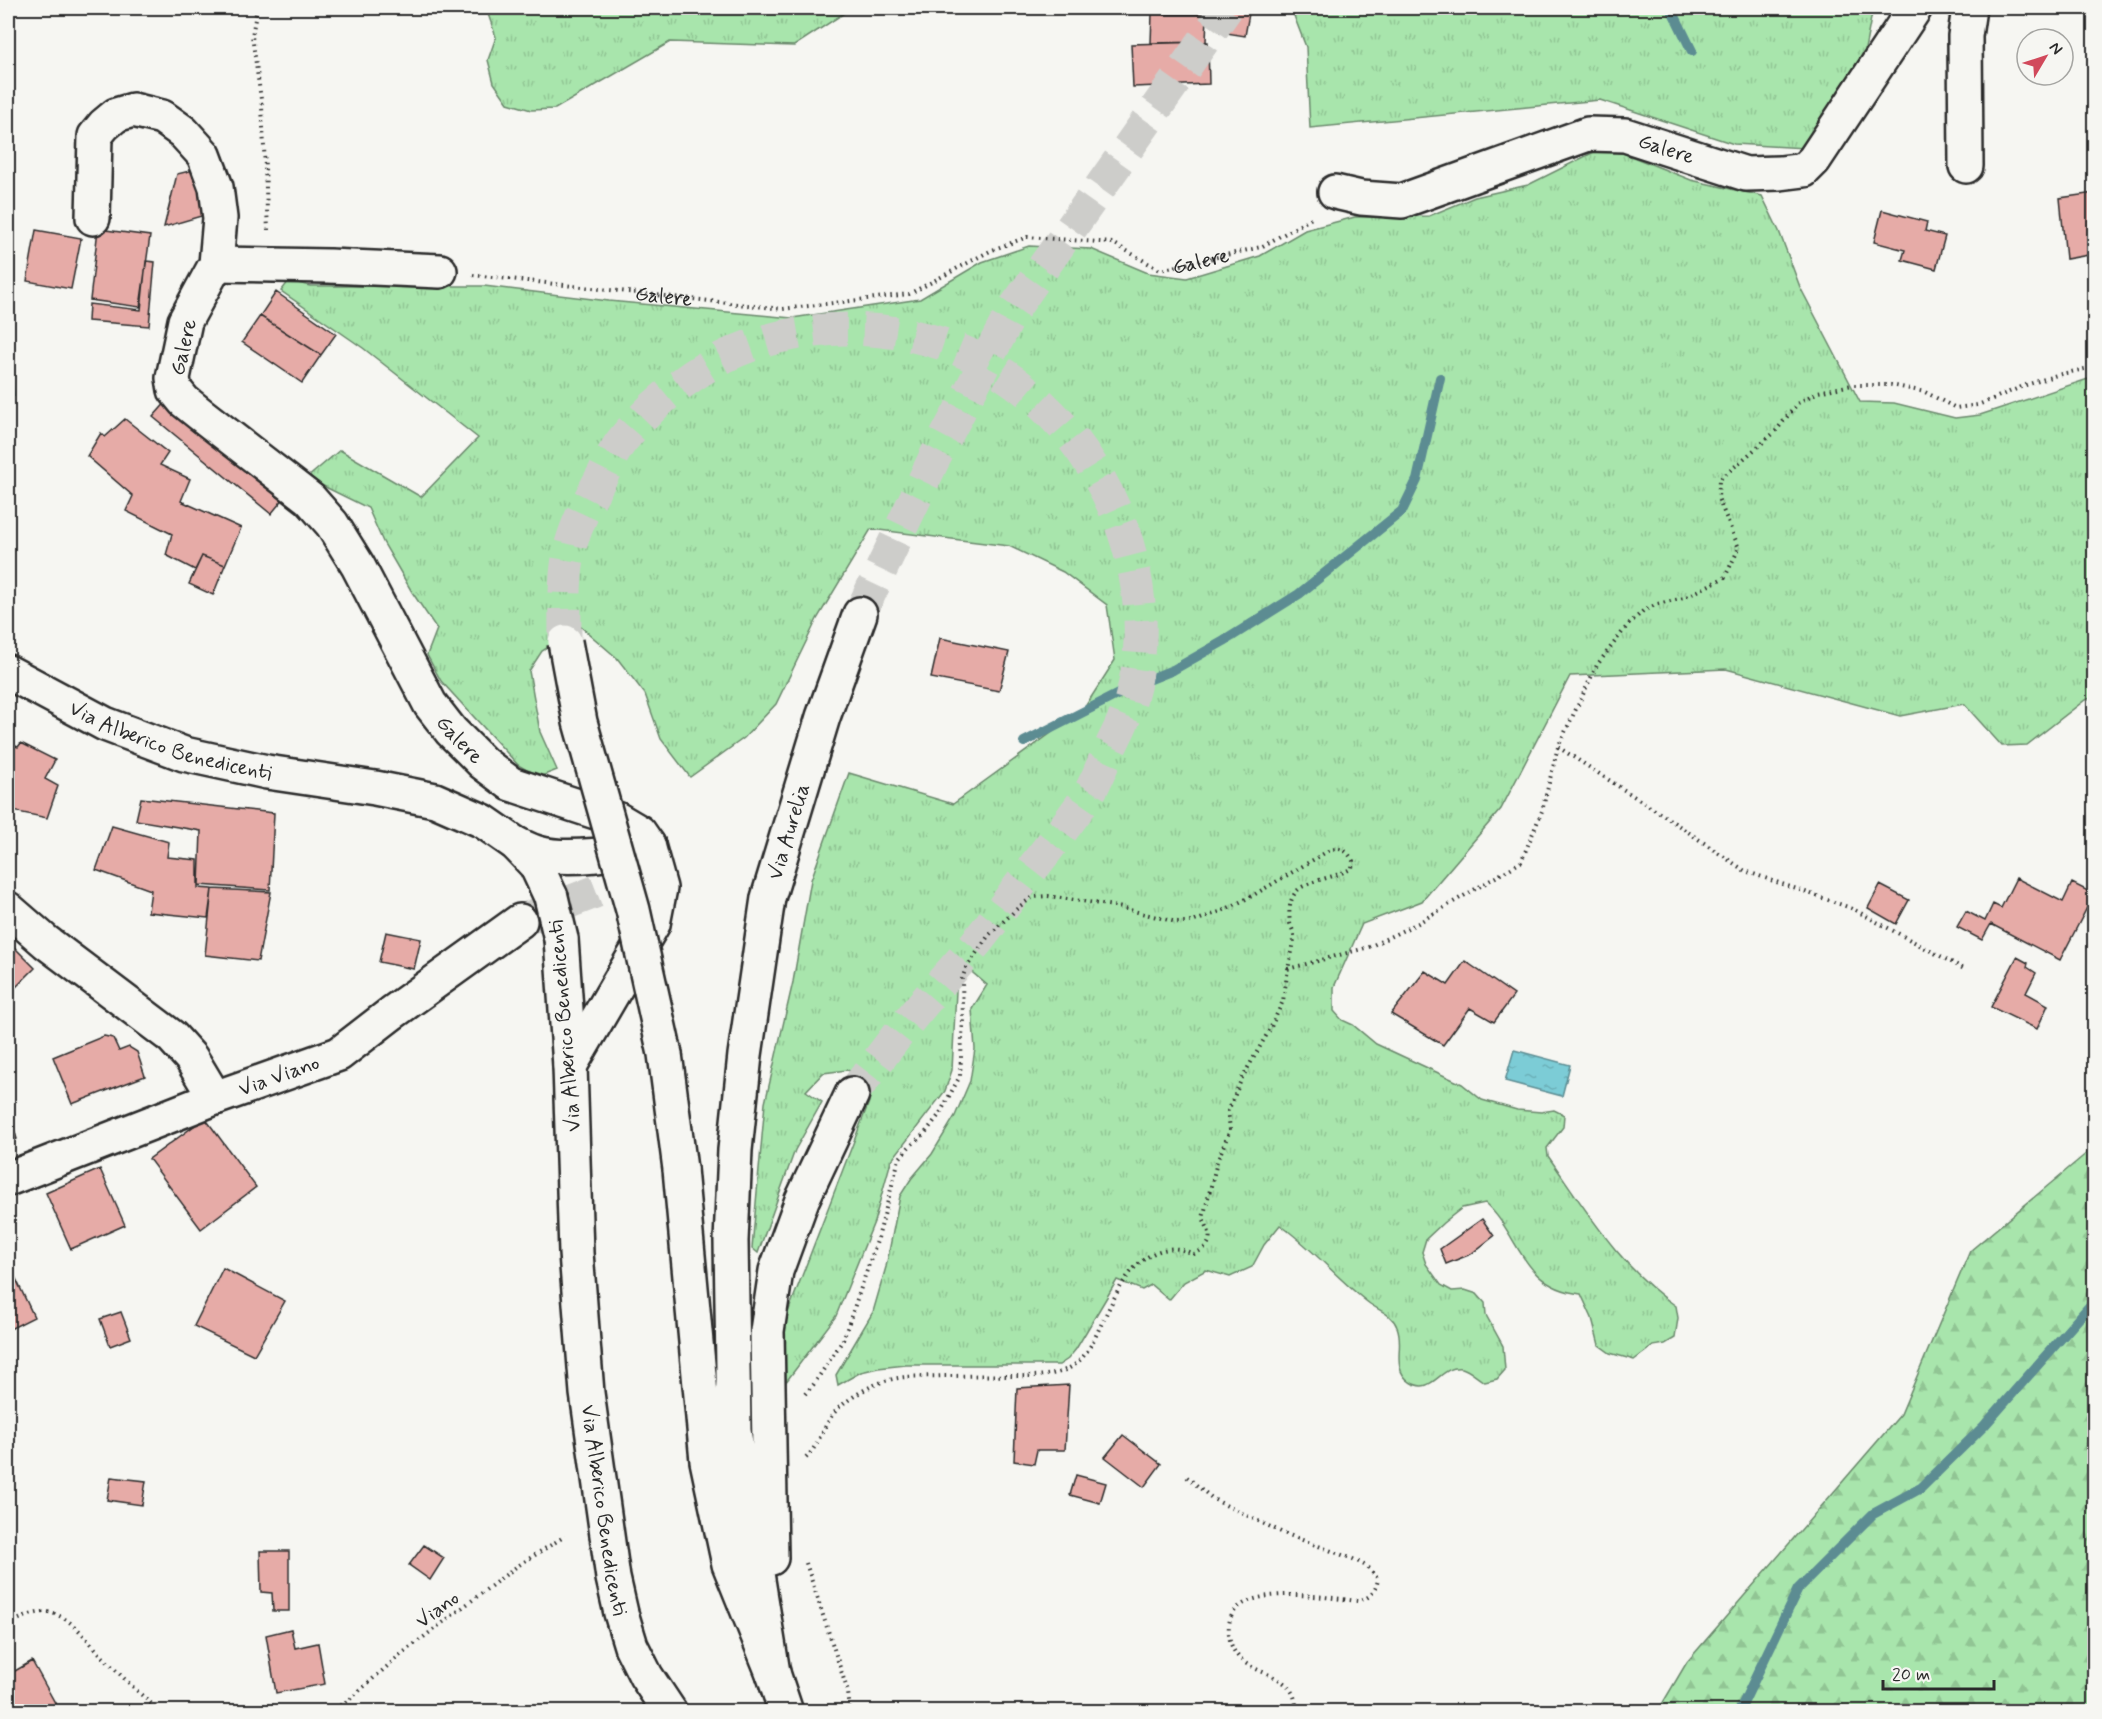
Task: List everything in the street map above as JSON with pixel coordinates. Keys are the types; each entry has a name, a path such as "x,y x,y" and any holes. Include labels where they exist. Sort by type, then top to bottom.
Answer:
{"main road":[{"name":"Galere","path":"1335,192 1361,198 1402,201 1588,134 1625,135 1746,174 1804,170 1814,160 1915,8"},
{"path":"1966,166 1965,36 1969,8"},
{"path":"93,218 95,136 116,116 133,110 162,117 183,132 204,154 216,187 220,219 216,264 440,271"},
{"name":"Galere","path":"216,264 185,321 173,378 175,390 184,401 310,499 332,524 358,567 430,704 451,731 483,763 511,784 617,819 639,832 648,845"},
{"name":"Via Aurelia","path":"774,1673 734,1431 731,1241 735,1150 745,1055 768,898 823,717 860,614"},
{"path":"565,642 580,722 633,910 665,1054 680,1169 707,1461 729,1564 774,1673 786,1712"},
{"name":"Via Alberico Benedicenti","path":"8,672 105,724 184,754 267,772 375,788 435,800 483,821 516,844 536,865 551,897 561,939 570,1066 576,1253 585,1369 613,1578 632,1646 646,1676 670,1712"},
{"path":"516,844 539,853 564,856 629,852 648,845 660,888 653,924 570,1066"},
{"path":"8,909 46,942 172,1037 191,1058 215,1098"},
{"name":"Via Viano","path":"8,1179 215,1098 339,1054 520,921"},
{"path":"774,1673 767,1331 776,1271 802,1200 852,1094"}],"path":[{"path":"257,8 252,36 262,106 268,219 267,264"},
{"name":"Galere","path":"440,271 783,309 909,294 992,249 1027,237 1113,243 1160,270 1261,247 1321,213 1335,192"},
{"path":"1288,969 1369,947 1418,923 1521,862 1542,811 1558,747 1597,665 1627,626 1643,611 1657,604 1684,598 1725,577 1739,548 1718,498 1719,480 1775,432 1798,403 1818,392 1852,385 1891,385 1925,392 1956,408 1978,405 2026,385 2094,367"},
{"path":"1558,747 1745,871 1851,908 1966,970"},
{"path":"801,1398 814,1384 843,1340 878,1238 899,1159 926,1133 939,1115 960,1076 963,1018 962,979 966,968 989,935 1033,897 1048,896 1114,906 1176,922 1192,922 1222,911 1252,896 1328,851 1336,848 1342,849 1350,855 1353,861 1352,868 1298,889 1289,905 1294,936 1283,1001 1242,1078 1228,1111 1230,1130 1217,1162 1203,1218 1209,1229 1210,1239 1205,1249 1194,1254 1168,1249 1146,1257 1132,1270 1114,1300 1090,1349 1073,1366 1051,1374 1030,1377 918,1376 888,1380 863,1390 839,1407 823,1427 813,1452 805,1460"},
{"path":"1187,1477 1213,1499 1281,1532 1353,1559 1368,1567 1378,1579 1377,1586 1368,1598 1358,1601 1295,1595 1255,1598 1238,1605 1230,1620 1228,1632 1237,1656 1251,1666 1275,1676 1289,1687 1295,1697 1296,1712"},
{"name":"Viano","path":"330,1712 350,1699 400,1654 516,1567 565,1536"},
{"path":"803,1552 848,1692 850,1712"},
{"path":"8,1624 36,1614 50,1612 64,1618 77,1628 103,1658 161,1712"}],"green space":[{"path":"486,8 852,8 794,46 670,42 555,109 531,110 508,103 494,83 488,60 496,37"},
{"path":"1291,8 1873,8 1857,90 1805,148 1734,144 1600,100 1310,128 1306,47"},
{"path":"1598,150 1623,153 1691,180 1762,196 1779,231 1800,287 1860,402 1894,403 1955,418 1980,415 2094,377 2094,697 2085,700 2027,745 2002,746 1964,704 1900,716 1726,669 1570,676 1501,809 1422,901 1362,924 1334,987 1334,1011 1342,1020 1353,1025 1376,1044 1462,1084 1482,1100 1517,1110 1541,1112 1554,1110 1564,1115 1563,1127 1547,1148 1548,1156 1590,1217 1621,1256 1656,1291 1676,1306 1678,1318 1675,1338 1665,1344 1653,1346 1634,1360 1610,1353 1599,1345 1592,1318 1581,1294 1561,1289 1545,1281 1533,1271 1507,1230 1485,1203 1462,1208 1426,1239 1422,1252 1426,1264 1441,1285 1452,1291 1465,1290 1477,1294 1485,1303 1486,1315 1503,1346 1505,1370 1497,1379 1485,1382 1465,1369 1454,1368 1425,1386 1418,1386 1410,1382 1404,1376 1399,1363 1399,1334 1392,1319 1358,1295 1280,1225 1264,1245 1252,1267 1230,1277 1206,1270 1184,1282 1169,1300 1151,1285 1142,1290 1117,1280 1076,1349 1059,1365 906,1365 861,1372 838,1385 836,1375 873,1312 886,1267 900,1196 932,1154 955,1116 970,1081 975,1049 972,1009 987,985 961,963 956,991 952,1070 945,1091 891,1161 874,1222 836,1316 779,1391 778,1360 785,1320 869,1102 868,1090 860,1074 847,1070 823,1073 806,1091 822,1102 795,1150 758,1253 752,1248 765,1103 793,982 811,880 849,773 953,804 1083,710 1115,660 1107,605 1063,572 1009,546 871,529 817,619 776,704 744,738 690,777 661,739 645,694 617,658 581,627 542,651 529,671 540,732 557,770 539,777 518,765 441,681 427,655 437,629 383,542 368,508 307,478 340,450 421,497 478,438 363,348 281,291 289,281 310,286 484,286 609,301 792,318 920,299 982,262 1029,246 1091,249 1148,273 1187,278 1260,256 1305,230 1355,217 1429,216 1475,197 1528,185"},
{"path":"2094,1147 2094,1711 1658,1711 1687,1662 1901,1414 1970,1251"}],"water":[{"path":"8,327 14,396 8,396"},
{"path":"1514,1050 1570,1065 1562,1096 1505,1081"}],"building":[{"path":"1224,8 1250,8 1245,36 1220,32"},
{"path":"1152,14 1207,14 1206,42 1151,43"},
{"path":"1208,42 1209,84 1133,87 1131,44"},
{"path":"202,168 208,214 164,227 177,174"},
{"path":"2094,193 2094,254 2066,259 2060,198"},
{"path":"1882,210 1927,222 1925,231 1945,236 1936,269 1902,260 1905,250 1874,242"},
{"path":"98,229 150,236 140,307 90,300"},
{"path":"36,230 81,238 71,289 27,281"},
{"path":"146,261 155,262 149,326 88,321 89,304 141,310"},
{"path":"276,292 336,334 321,355 260,316"},
{"path":"260,316 321,355 302,383 242,342"},
{"path":"168,400 285,497 271,514 153,417"},
{"path":"125,419 168,453 160,465 190,479 181,501 241,528 225,565 202,556 195,570 166,555 172,534 126,511 133,496 87,456 101,433 105,437"},
{"path":"202,556 225,565 213,595 189,584"},
{"path":"940,638 1009,652 999,691 931,678"},
{"path":"8,743 18,747 21,743 55,760 45,779 58,786 47,818 8,810"},
{"path":"141,798 274,813 270,890 199,885 201,831 136,820"},
{"path":"112,826 169,842 167,857 198,860 198,888 212,889 208,918 148,912 151,890 96,870"},
{"path":"2016,878 2063,902 2072,883 2094,894 2060,960 1991,924 1982,940 1957,927 1966,911 1985,921 1993,904 2001,908"},
{"path":"1880,885 1909,900 1896,924 1868,908"},
{"path":"212,889 271,892 258,961 205,955"},
{"path":"386,932 421,939 414,969 379,962"},
{"path":"12,945 35,968 8,995 8,949"},
{"path":"2017,957 2028,963 2027,967 2036,973 2026,993 2048,1005 2037,1029 1991,1007"},
{"path":"1465,961 1514,995 1494,1022 1470,1008 1443,1045 1391,1014 1425,971 1448,985"},
{"path":"104,1036 113,1038 119,1051 129,1047 137,1052 145,1076 72,1104 53,1057"},
{"path":"8,1110 17,1139 8,1142"},
{"path":"205,1118 256,1187 201,1229 149,1159"},
{"path":"100,1169 125,1225 71,1249 46,1193"},
{"path":"1482,1219 1494,1236 1471,1254 1446,1264 1440,1249"},
{"path":"8,1262 34,1317 8,1330"},
{"path":"223,1268 285,1301 254,1355 194,1326"},
{"path":"121,1312 131,1338 110,1346 100,1319"},
{"path":"1069,1385 1065,1450 1037,1450 1034,1464 1014,1461 1017,1388"},
{"path":"1123,1435 1161,1464 1144,1487 1105,1457"},
{"path":"1076,1475 1106,1483 1100,1503 1070,1495"},
{"path":"111,1477 146,1481 142,1505 107,1500"},
{"path":"424,1545 444,1558 430,1580 409,1565"},
{"path":"260,1551 289,1551 289,1611 273,1611 272,1593 261,1592"},
{"path":"291,1629 295,1648 318,1643 325,1684 276,1693 266,1635"},
{"path":"32,1661 60,1712 8,1712 8,1675"}],"waterway":[{"path":"1671,8 1692,51"},
{"path":"1024,742 1138,684 1173,670 1224,641 1299,594 1402,511 1417,480 1440,378"},
{"path":"1739,1712 1798,1589 1873,1514 1921,1488 1984,1426 2094,1301"}],"tunnel":[{"path":"860,614 934,459 1013,310 1227,8"},
{"path":"565,642 566,580 571,544 585,509 618,446 658,402 683,382 724,357 753,345 784,336 851,329 885,331 949,346 978,359 1027,391 1068,432 1085,455 1100,480 1124,533 1139,599 1138,667 1127,711 1094,785 1074,814 982,935 904,1026 852,1094"},
{"path":"520,921 652,870"}]}
